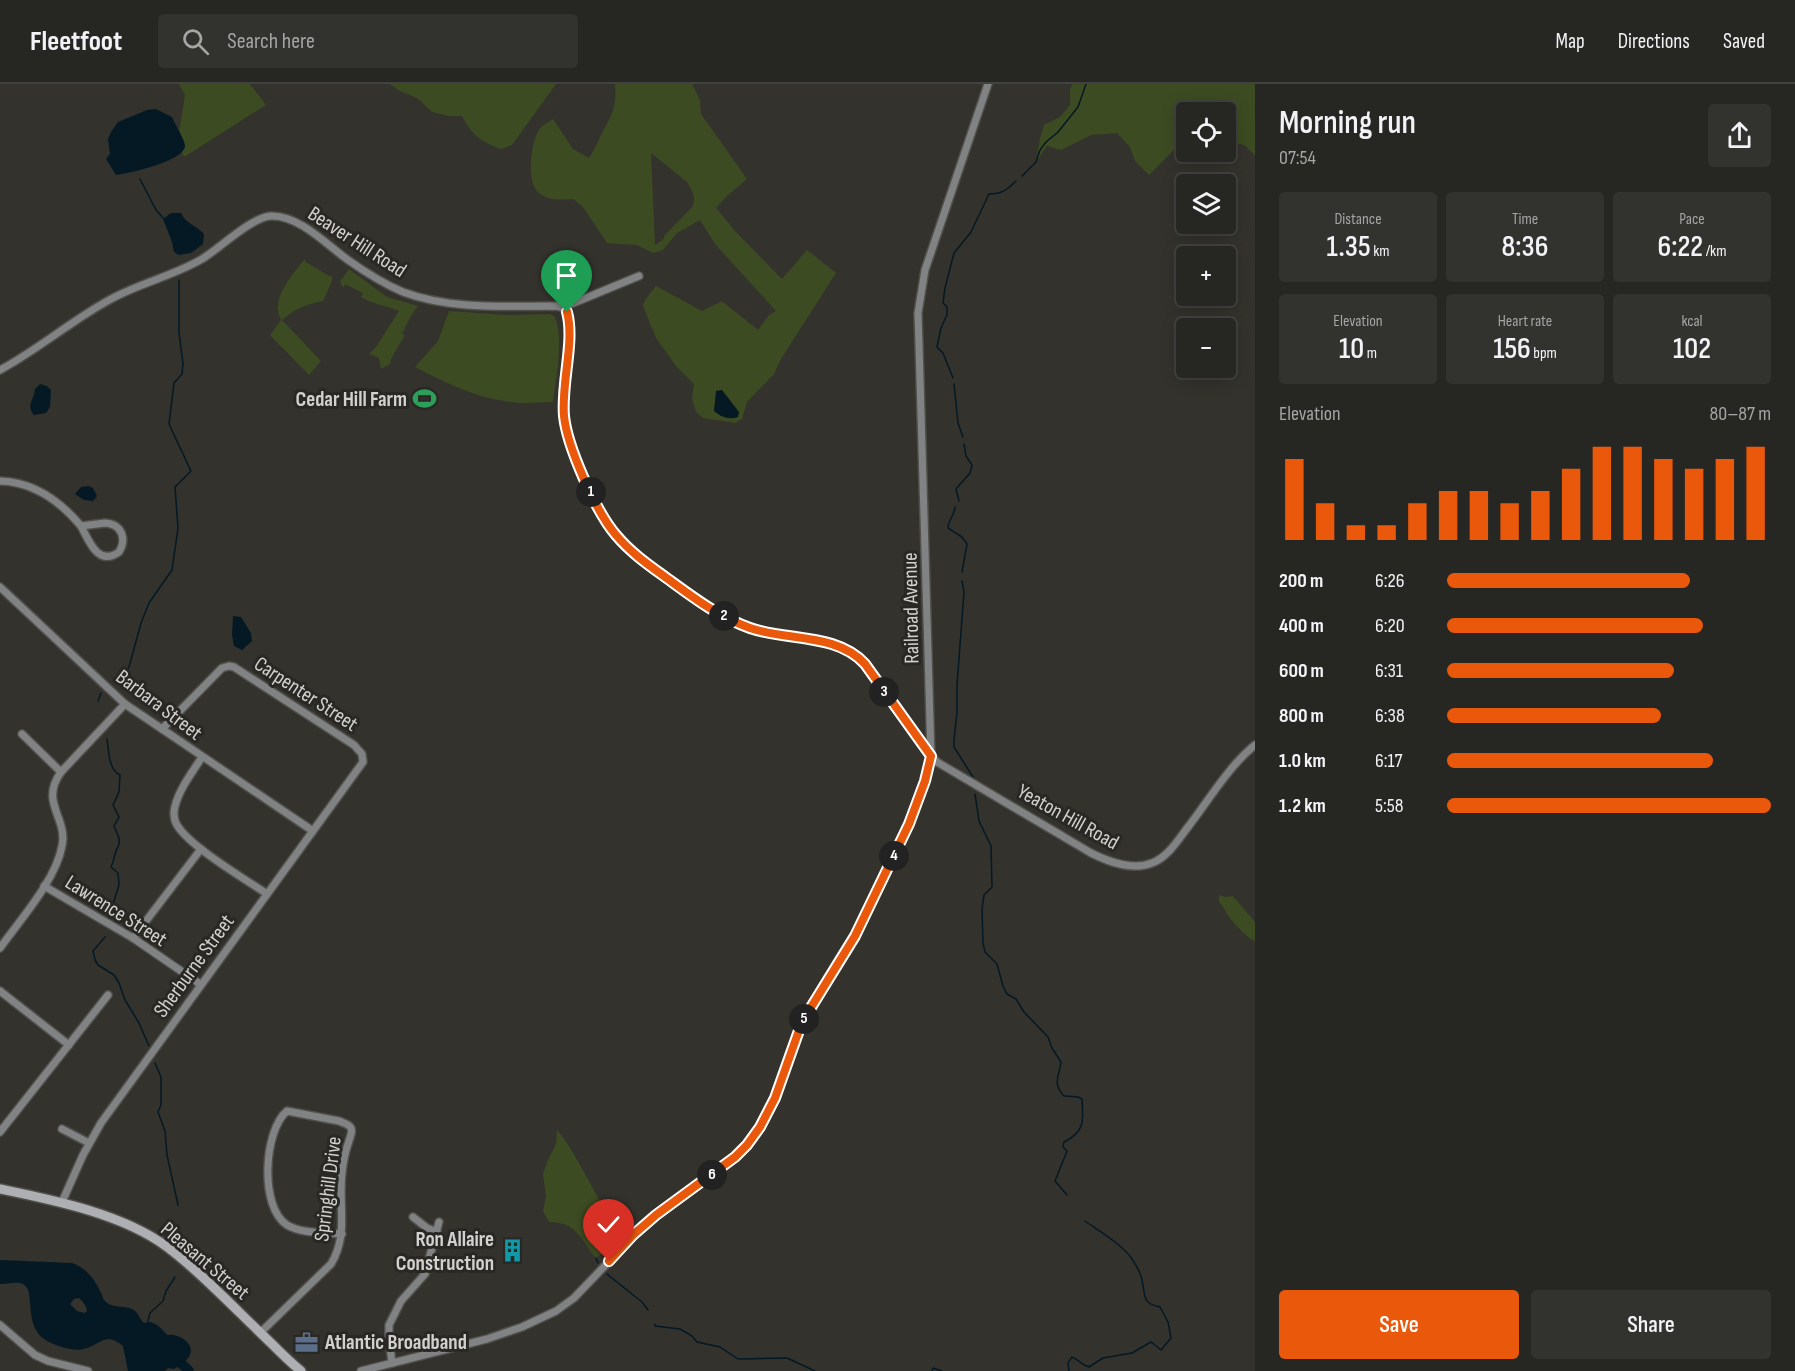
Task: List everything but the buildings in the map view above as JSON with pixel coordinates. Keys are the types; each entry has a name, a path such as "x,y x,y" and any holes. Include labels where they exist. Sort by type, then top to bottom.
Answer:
{"main road":[{"name":"Pleasant Street","path":"0,1189 62,1202 148,1235 166,1246 196,1272 302,1371"}],"street":[{"name":"Railroad Avenue","path":"361,1371 504,1334 556,1311 574,1298 645,1224 724,1166 747,1145 770,1109 802,1022 855,936 874,898 912,816 925,781 931,756 918,313 922,282 988,84"},
{"name":"Beaver Hill Road","path":"0,370 36,349 96,307 209,255 253,223 267,217 279,216 295,221 357,266 404,292 428,299 464,304 564,307"},
{"path":"639,276 564,307 568,314 569,330 564,394 565,427 577,461 603,516 615,535 650,566 700,602 727,618 758,630 834,644 854,653 865,664 931,756"},
{"path":"0,482 14,482 38,490 60,505 81,526 91,546 99,555 114,555 122,547 122,533 115,525 105,523 81,526"},
{"name":"Barbara Street","path":"0,587 125,704 313,831"},
{"name":"Carpenter Street","path":"162,729 218,672 225,666 234,667 354,745 363,757"},
{"path":"0,948 44,886 57,862 63,844 61,826 52,795 53,784 61,772 125,704"},
{"path":"21,734 61,772"},
{"name":"Yeaton Hill Road","path":"931,756 944,768 1091,853 1118,864 1138,866 1155,862 1169,851 1230,771 1255,745"},
{"path":"202,757 179,796 174,812 178,827 201,849 267,894"},
{"name":"Sherburne Street","path":"62,1202 89,1143 101,1123 200,984 362,765 363,757"},
{"path":"133,938 201,849"},
{"name":"Lawrence Street","path":"44,886 133,938 200,984"},
{"path":"0,991 69,1045"},
{"path":"0,1132 108,995"},
{"name":"Springhill Drive","path":"260,1333 331,1264 338,1253 342,1234 342,1177 346,1149 352,1132 350,1126 339,1121 291,1110 285,1112 274,1135 268,1164 269,1194 273,1207 280,1219 294,1228 342,1234"},
{"path":"62,1129 89,1143"},
{"path":"413,1217 436,1232"},
{"path":"392,1363 389,1325 401,1301 425,1274 439,1222"},
{"path":"0,1325 35,1356 88,1371"}],"green space":[{"path":"179,84 250,84 266,105 184,157 182,152 184,142 179,132 185,95"},
{"path":"390,84 556,84 512,145 501,149 478,137 462,116 432,112 417,98"},
{"path":"615,84 692,84 700,100 701,114 747,179 716,208 782,279 807,250 836,273 781,359 774,374 747,402 742,419 735,423 703,418 696,412 692,399 694,384 676,366 656,338 643,306 656,286 702,311 722,301 758,330 769,315 776,311 715,244 700,220 677,233 663,250 653,253 637,245 607,243 583,207 573,199 549,198 537,191 534,185 531,168 532,149 541,127 553,119 573,149 589,158 612,114","holes":["651,153 687,182 694,197 693,206 664,236 664,239 655,245"]},
{"path":"1073,84 1255,84 1255,155 1244,145 1236,143 1236,102 1176,102 1176,148 1149,175 1135,161 1130,147 1117,133 1091,135 1061,150 1047,146 1036,162 1044,125 1060,117 1070,105 1070,89"},
{"path":"305,259 306,262 332,276 323,301 301,307 282,320 321,361 309,375 270,335 281,320 278,304 283,290"},
{"path":"349,269 387,297 418,306 402,334 405,335 390,364 381,369 379,358 369,354 399,311 364,299 361,297 363,293 345,284 343,288 340,282"},
{"path":"449,311 507,315 550,314 555,317 559,347 553,402 516,403 486,397 450,384 415,367 438,341"},
{"path":"1219,895 1233,896 1255,922 1255,942 1230,918 1219,902"},
{"path":"557,1130 570,1147 596,1193 612,1232 614,1242 596,1258 572,1228 549,1222 543,1211 546,1197 543,1174 556,1144"}],"water":[{"path":"156,109 172,117 185,147 165,162 116,175 106,159 110,154 108,139 111,132 118,122 147,110"},
{"path":"171,213 181,213 204,234 203,244 191,253 179,255 174,252 163,219"},
{"path":"40,384 51,390 50,407 46,413 34,415 31,405 35,389"},
{"path":"722,390 739,412 738,417 725,417 714,411 716,391"},
{"path":"81,487 93,488 97,496 93,501 84,500 75,494"},
{"path":"233,616 241,617 251,633 252,641 242,650 234,646"},
{"path":"0,1260 72,1263 90,1275 104,1300 114,1306 132,1309 144,1323 154,1323 167,1335 176,1335 184,1339 190,1346 190,1355 174,1369 128,1371 123,1346 112,1340 103,1340 80,1350 58,1346 38,1333 32,1317 27,1287 18,1283 0,1284","holes":["74,1299 80,1299 87,1309 84,1313 77,1311 70,1304"]}],"waterway":[{"path":"1022,176 1036,162 1046,142 1058,132 1078,107 1086,84"},
{"path":"140,179 156,210 164,219"},
{"path":"953,378 943,353 937,347 941,328 947,315 947,307 943,303 954,253 971,232 989,194 1004,191 1016,181"},
{"path":"121,681 129,667 149,603 172,570 178,528 175,487 191,471 169,424 174,383 182,374 183,364 179,333 179,280"},
{"path":"954,384 958,423 963,437"},
{"path":"959,501 956,489 970,473 972,465 966,456 964,444"},
{"path":"955,507 948,528 962,537 967,544 962,572"},
{"path":"962,581 964,592 954,747 973,777"},
{"path":"98,701 101,693"},
{"path":"107,739 111,764 120,775 119,792 113,805 119,817 114,826 119,845 111,867 118,873 119,885 113,904"},
{"path":"975,794 979,821 991,846 992,887 984,895 982,909 985,952 997,964 1007,994 1016,999 1024,1012 1048,1037 1061,1062 1057,1080 1060,1091 1064,1096 1082,1099 1082,1124 1076,1134 1064,1142 1063,1147 1067,1151 1055,1181 1067,1195"},
{"path":"105,937 93,951 95,960 98,965 114,975 149,1046"},
{"path":"155,1063 161,1077 161,1105 158,1112 165,1131 167,1155 178,1205"},
{"path":"1069,1371 1068,1363 1072,1357 1089,1367 1103,1358 1132,1353 1151,1342 1161,1350 1171,1338 1168,1322 1160,1307 1145,1298 1141,1275 1132,1259 1117,1244 1085,1221"},
{"path":"596,1258 598,1263"},
{"path":"607,1274 642,1302 648,1310"},
{"path":"148,1321 150,1313 163,1301 175,1277"},
{"path":"655,1324 655,1326 680,1329 697,1342 720,1347 738,1359 787,1358 815,1371"},
{"path":"170,1356 189,1371"},
{"path":"932,1371 933,1368 942,1371"}],"place":[{"name":"Cedar Hill Farm","path":"425,399"},
{"name":"Ron Allaire Construction","path":"512,1251"},
{"name":"Atlantic Broadband","path":"307,1342"}],"route":[{"path":"567,312 569,330 563,403 565,427 577,461 603,516 615,535 650,566 700,602 727,618 751,628 834,644 854,653 865,664 931,756 925,781 909,824 855,936 802,1022 775,1098 760,1127 735,1157 656,1215 609,1261"}]}
